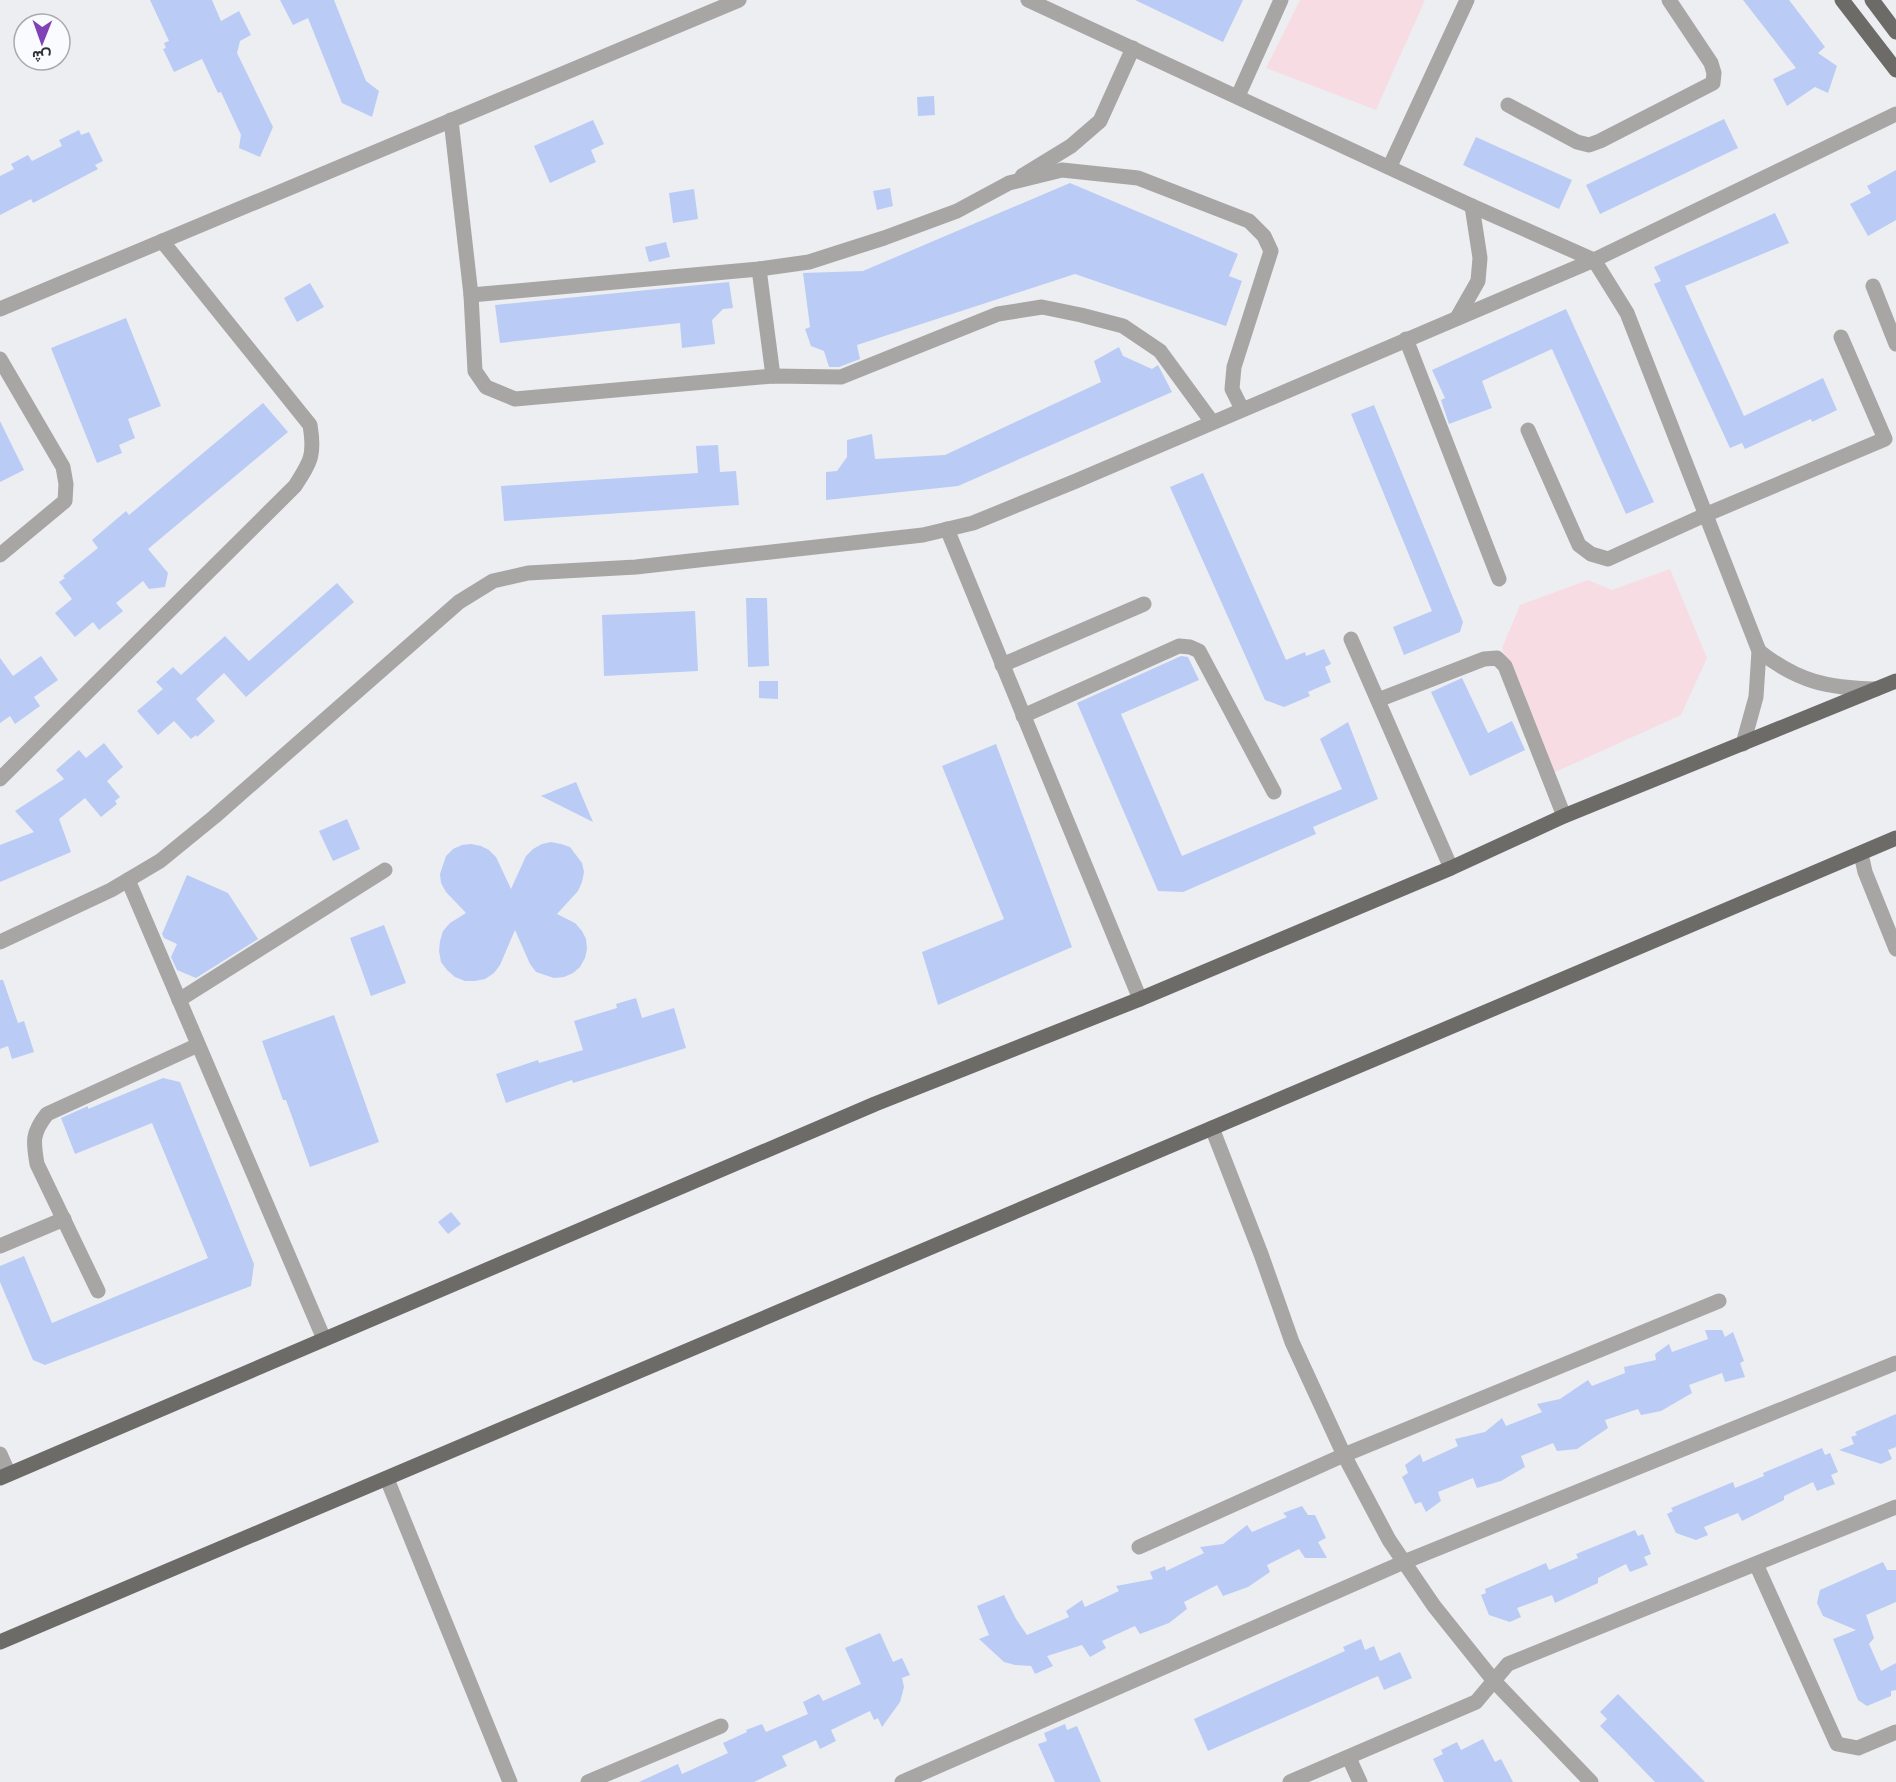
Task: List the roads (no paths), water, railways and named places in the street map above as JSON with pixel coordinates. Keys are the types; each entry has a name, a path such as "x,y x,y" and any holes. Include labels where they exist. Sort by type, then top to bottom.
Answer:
{"main road":[{"path":"1842,0 1896,70"},
{"path":"1872,0 1896,32"},
{"path":"4,1476 875,1104 1140,999 1451,868 1564,816 1896,681"},
{"path":"0,1642 1896,838"}],"street":[{"path":"0,309 739,0"},
{"path":"1029,0 1593,260 1627,313 1759,651 1756,697 1743,744"},
{"path":"1238,96 1281,0"},
{"path":"1390,166 1467,0"},
{"path":"1508,105 1577,142 1589,145 1713,83 1714,73 1711,63 1669,0"},
{"path":"471,295 759,270 808,262 884,238 957,211 1071,146 1100,121 1133,48"},
{"path":"0,942 111,890 160,861 214,817 459,602 493,581 528,573 636,567 923,535 983,519 1593,260 1896,114"},
{"path":"451,120 471,295 476,371 486,387 515,399 773,376 841,377 998,314 1042,307 1123,326 1160,351 1212,423"},
{"path":"1009,183 1062,170 1138,178 1249,221 1264,236 1271,251 1234,367 1232,389 1242,410"},
{"path":"1457,318 1478,281 1480,258 1472,206"},
{"path":"0,779 295,486 310,462 314,444 310,425 162,241"},
{"path":"759,270 773,376"},
{"path":"1873,286 1896,344"},
{"path":"1528,430 1579,545 1591,554 1608,559 1891,436 1841,337"},
{"path":"1406,339 1499,579"},
{"path":"0,359 63,467 66,484 64,501 0,555"},
{"path":"947,530 1140,999"},
{"path":"1002,665 1144,604"},
{"path":"1351,639 1451,868"},
{"path":"1023,716 1179,646 1190,647 1199,651 1274,792"},
{"path":"1759,651 1779,667 1813,681 1844,688 1879,689"},
{"path":"1378,700 1484,659 1497,658 1505,666 1564,816"},
{"path":"1861,854 1865,872 1896,949"},
{"path":"179,1000 385,870"},
{"path":"128,880 324,1339"},
{"path":"98,1291 37,1164 33,1141 37,1127 47,1114 198,1045"},
{"path":"1212,1128 1262,1254 1292,1342 1344,1455 1389,1540 1434,1606 1494,1681 1590,1782"},
{"path":"0,1246 64,1219"},
{"path":"1139,1547 1344,1455 1719,1301"},
{"path":"902,1782 1404,1562 1896,1363"},
{"path":"0,1454 4,1476"},
{"path":"387,1479 510,1782"},
{"path":"1290,1782 1476,1702 1508,1664 1896,1507"},
{"path":"1756,1564 1837,1744 1858,1748 1896,1732"},
{"path":"588,1782 721,1726"},
{"path":"1348,1758 1360,1782"}]}
